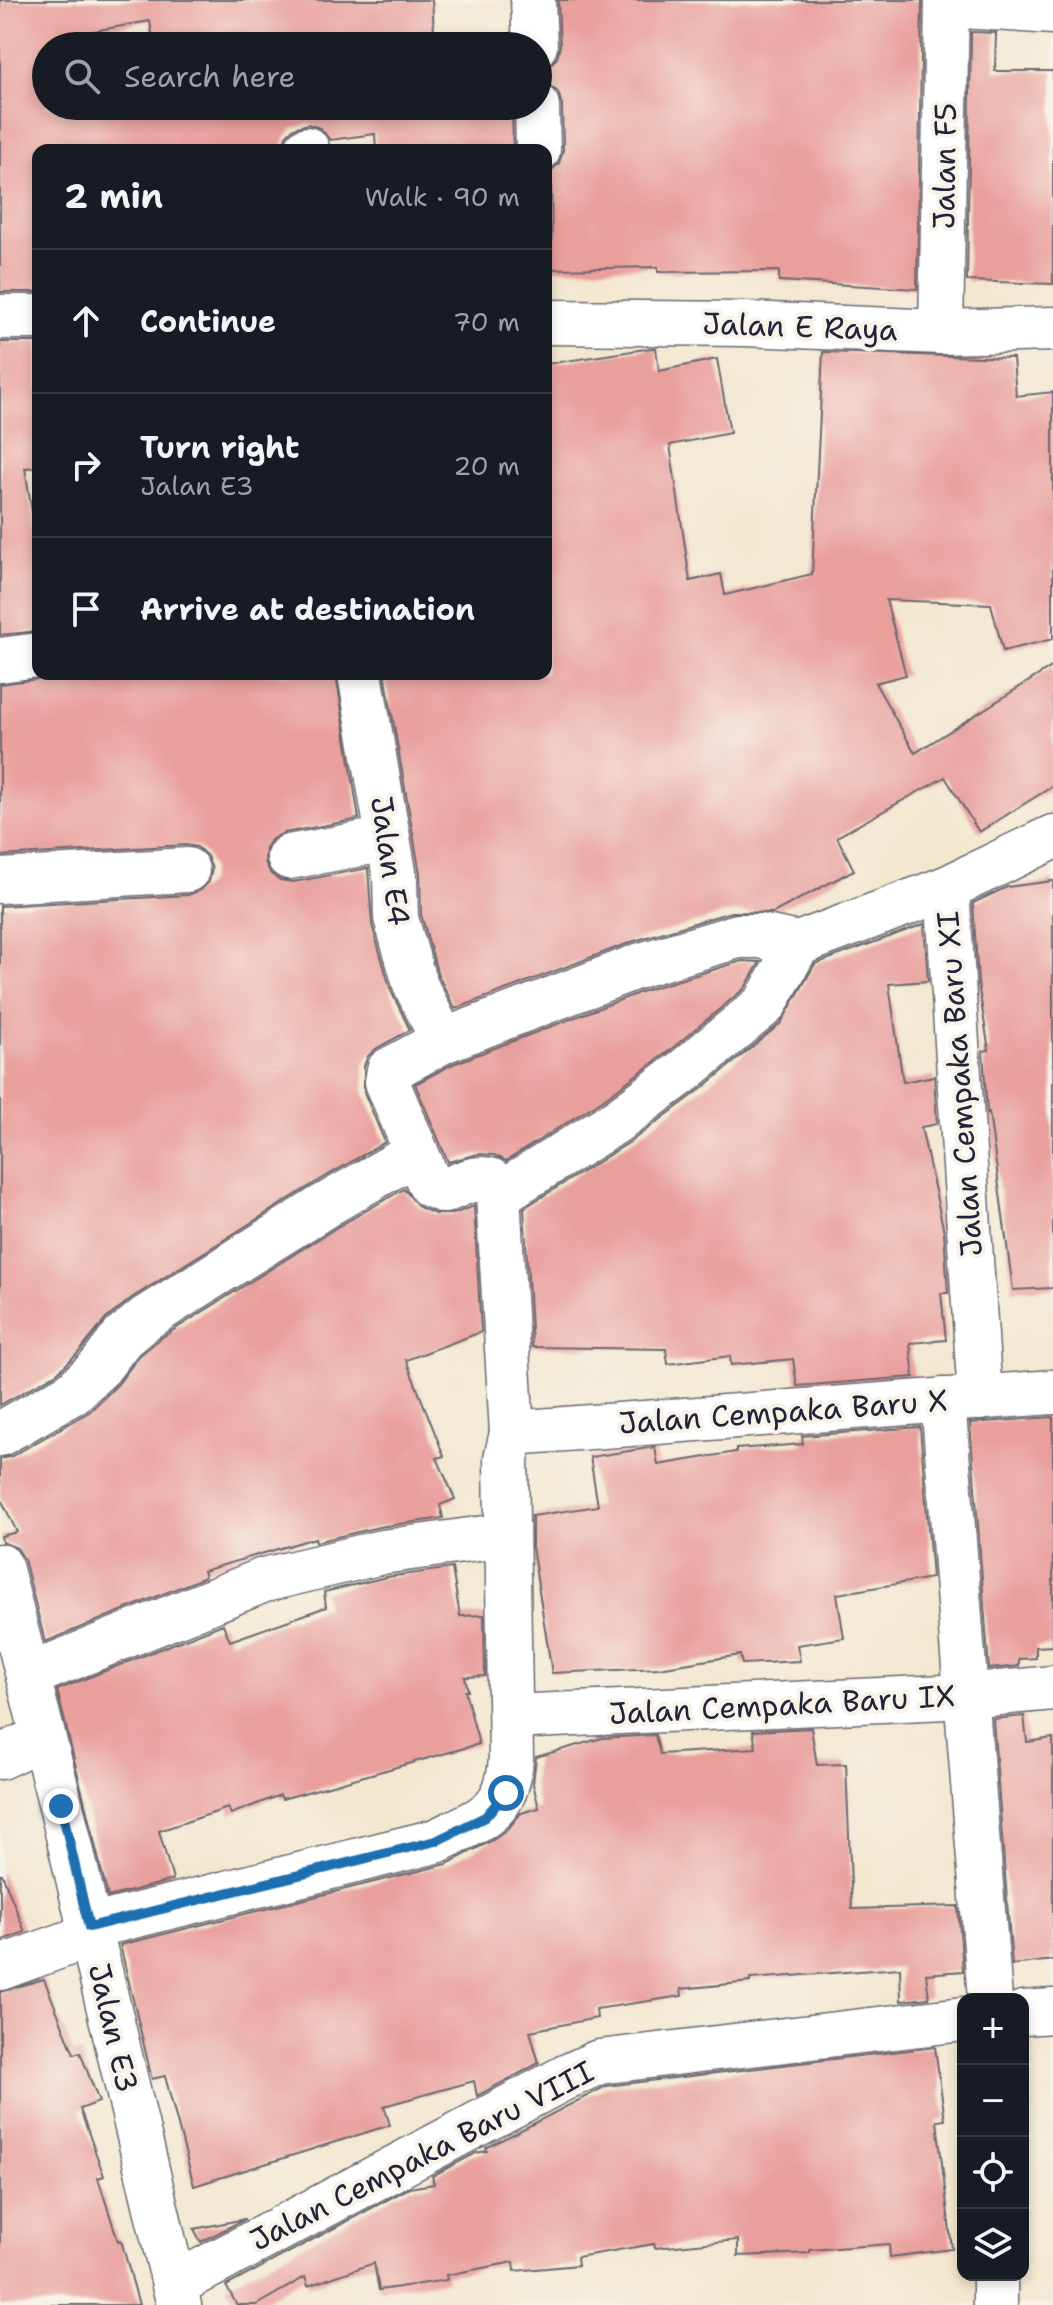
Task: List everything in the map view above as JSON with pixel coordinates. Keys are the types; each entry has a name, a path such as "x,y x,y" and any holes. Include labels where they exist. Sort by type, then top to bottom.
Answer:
{"street":[{"path":"533,0 534,32"},
{"path":"947,3 1053,12"},
{"name":"Jalan F5","path":"941,332 947,3"},
{"path":"537,120 538,144"},
{"path":"0,317 32,317"},
{"name":"Jalan E Raya","path":"552,322 745,324 941,332 1053,329"},
{"path":"0,660 32,656"},
{"name":"Jalan E4","path":"361,680 395,878 396,918 415,984 443,1041"},
{"name":"Jalan Cempaka Baru XI","path":"990,1993 967,1696 947,888 1053,837"},
{"path":"289,857 388,839"},
{"path":"0,881 187,870"},
{"path":"0,1968 90,1931 436,1841 485,1817 506,1793 510,1779 511,1717 506,1459 512,1433 498,1195 490,1180 485,1178 477,1178 444,1191 430,1185 387,1082 386,1075 393,1067 443,1041 641,965 738,936 760,936 798,944 947,888"},
{"path":"498,1195 615,1122 684,1071 765,1004 798,944"},
{"path":"0,1434 72,1393 100,1367 122,1338 146,1318 350,1190 416,1153"},
{"name":"Jalan Cempaka Baru X","path":"512,1433 1053,1392"},
{"path":"29,1675 264,1580 382,1552 507,1535"},
{"name":"Jalan E3","path":"0,1566 29,1675 177,2295"},
{"name":"Jalan Cempaka Baru IX","path":"511,1717 967,1696 1053,1688"},
{"path":"0,1757 43,1737"},
{"path":"1029,2013 1053,2011"},
{"name":"Jalan Cempaka Baru VIII","path":"177,2295 566,2077 599,2062 957,2020"},
{"path":"995,2281 995,2305"}],"building":[{"path":"0,0 432,0 434,32 152,32 150,21 88,32 32,32 32,120 512,120 513,144 376,144 375,134 330,140 320,128 308,124 294,128 283,144 32,144 32,292 0,292"},
{"path":"558,0 922,0 917,289 779,281 779,271 658,272 658,267 552,269 552,170 559,163 563,150 562,105 558,92 552,88 552,63 557,58 560,46"},
{"path":"971,32 996,33 995,71 1053,71 1053,284 967,281"},
{"path":"0,342 32,342 32,467 25,468 32,512 32,632 0,635"},
{"path":"656,348 659,371 717,359 730,433 670,445 690,581 721,574 725,595 812,574 823,352 1013,358 1016,396 1053,392 1053,639 1003,651 991,604 886,600 906,675 875,683 915,753 1053,666 1053,786 979,832 945,777 837,837 854,870 773,913 731,912 634,941 455,1009 438,975 421,914 420,874 386,680 552,680 552,363"},
{"path":"32,680 97,680 97,683 111,680 337,680 359,819 284,833 272,839 266,848 265,862 271,874 280,880 293,882 368,868 372,925 391,991 410,1030 377,1048 368,1056 364,1066 364,1092 385,1142 133,1297 106,1319 57,1373 0,1405 0,906 188,895 201,890 209,882 212,869 207,856 197,847 186,845 0,856 0,684"},
{"path":"1053,881 1053,1288 1013,1290 987,1113 983,1051 989,1050 978,983 973,903 1007,887"},
{"path":"924,924 928,981 889,984 903,1082 934,1076 937,1124 921,1127 944,1232 948,1293 941,1293 946,1340 910,1343 914,1377 797,1386 793,1359 731,1365 730,1356 668,1364 666,1349 532,1347 524,1208 630,1142 700,1090 781,1023 815,964"},
{"path":"742,961 760,962 745,988 669,1051 601,1101 506,1161 494,1155 478,1154 448,1162 415,1084 453,1064 649,989"},
{"path":"404,1189 419,1207 435,1214 453,1214 474,1206 481,1332 406,1360 444,1456 437,1458 455,1499 440,1505 443,1518 379,1527 316,1542 315,1538 203,1571 205,1577 45,1642 24,1559 17,1548 2,1542 1,1536 17,1532 0,1497 0,1459 12,1456 89,1412 117,1385 140,1355 161,1338 339,1226"},
{"path":"1053,1417 1053,1646 1036,1647 1036,1658 1019,1659 1019,1666 989,1669 970,1423"},
{"path":"920,1427 932,1578 837,1594 844,1638 797,1645 800,1661 742,1664 740,1655 659,1668 552,1673 532,1547 532,1516 598,1506 590,1457 655,1447 658,1465 736,1452 736,1449 803,1444 802,1436"},
{"path":"452,1568 460,1616 484,1615 485,1676 465,1677 468,1691 465,1691 479,1744 282,1799 280,1795 231,1814 228,1808 159,1831 173,1880 108,1897 57,1690 223,1624 230,1641 326,1607 324,1592 387,1577"},
{"path":"1024,1716 1027,1742 1053,1738 1053,1960 1012,1965 993,1719"},
{"path":"811,1728 817,1765 846,1764 852,1909 958,1906 963,1971 926,1974 929,1998 901,2001 900,1968 750,1979 750,1982 681,1989 682,1996 596,2009 597,2018 530,2031 539,2063 477,2096 474,2081 384,2106 390,2125 194,2186 165,2076 152,2079 120,1945 447,1864 493,1840 507,1830 521,1813 539,1808 533,1784 536,1757 602,1738 655,1735 660,1754 756,1748 753,1731"},
{"path":"0,1874 25,1932 0,1941"},
{"path":"44,1979 74,2054 80,2052 99,2102 80,2109 104,2176 98,2178 118,2241 121,2240 139,2305 0,2305 0,1992"},
{"path":"935,2047 945,2120 937,2121 952,2249 890,2257 889,2244 810,2250 810,2253 738,2256 738,2240 655,2248 654,2244 577,2257 578,2265 515,2271 514,2262 446,2275 447,2280 379,2290 374,2263 308,2286 305,2277 256,2305 237,2305 226,2286 409,2188 434,2184 432,2176 476,2153 487,2151 486,2148 606,2086"},
{"path":"245,2219 201,2242 194,2229"}],"route":[{"path":"61,1806 89,1927 436,1841 485,1817 506,1793"}]}
